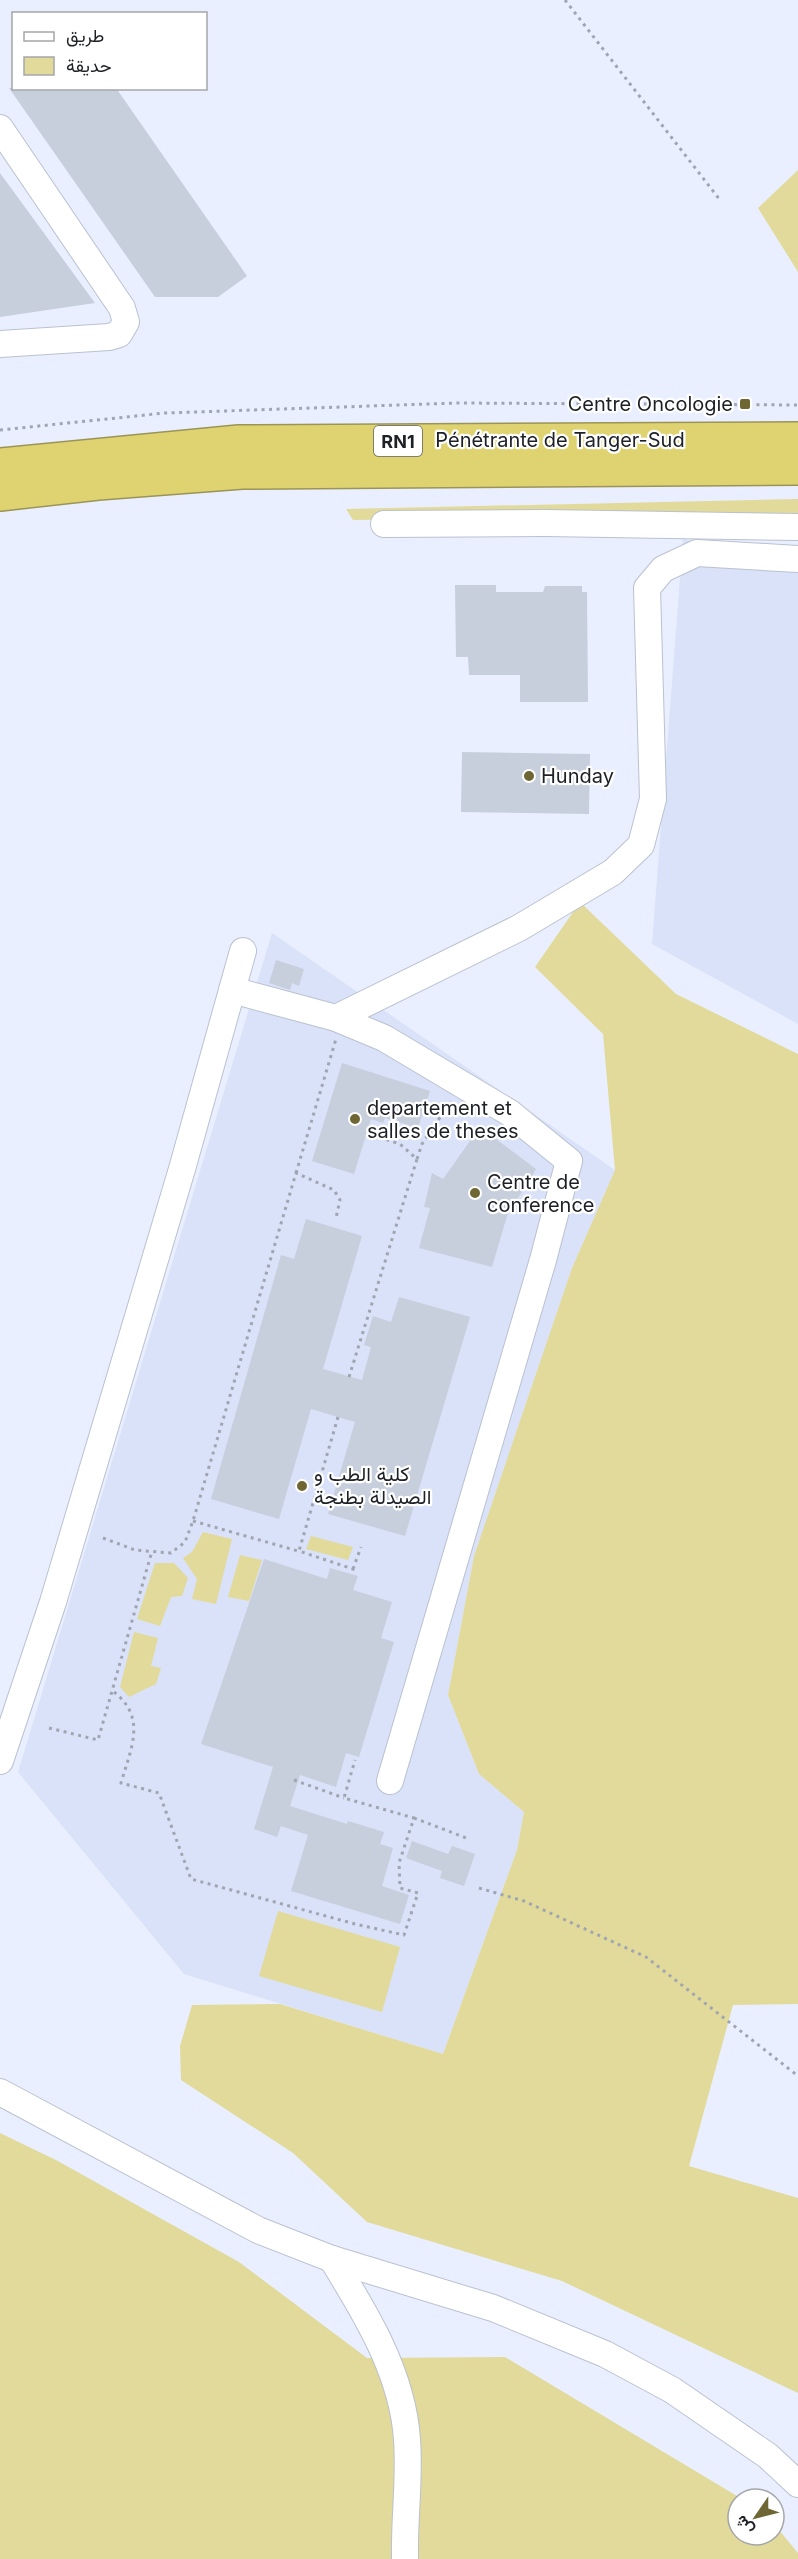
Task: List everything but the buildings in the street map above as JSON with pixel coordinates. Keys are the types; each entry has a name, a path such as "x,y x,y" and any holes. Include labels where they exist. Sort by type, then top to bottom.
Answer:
{"highway":[{"name":"Pénétrante de Tanger-Sud","path":"0,465 239,442 798,439"},
{"name":"Pénétrante de Tanger-Sud","path":"0,494 98,483 242,472 798,468"}],"street":[{"path":"0,128 122,308 126,322 119,333 109,337 0,344"},
{"path":"384,524 545,523 798,527"},
{"path":"336,1028 519,928 612,872 641,845 653,800 647,588 663,568 697,553 798,559"},
{"path":"0,1761 53,1602 243,951"},
{"path":"232,990 336,1028 384,1038 510,1113 569,1161 540,1272 390,1781"},
{"path":"0,2092 258,2230 332,2259 493,2308 605,2354 672,2390 768,2456 798,2484"},
{"path":"332,2259 360,2303 384,2354 400,2397 407,2439 405,2559"}],"path":[{"path":"565,0 720,200"},
{"path":"0,430 165,413 328,407 458,403 798,405"},
{"path":"103,1538 135,1550 171,1553 185,1542 296,1173 336,1028"},
{"path":"349,1377 422,1144 462,1085"},
{"path":"372,1135 400,1144 417,1159"},
{"path":"296,1173 334,1190 340,1200 336,1218"},
{"path":"299,1551 338,1417"},
{"path":"193,1521 299,1551 352,1570 361,1547"},
{"path":"49,1728 98,1740 114,1692 152,1551"},
{"path":"114,1692 127,1702 135,1722 133,1743 121,1783 159,1793 191,1879 355,1924 404,1935 418,1893 400,1888 399,1863 414,1818"},
{"path":"344,1798 355,1760"},
{"path":"294,1780 344,1798 414,1818 469,1839"},
{"path":"479,1888 524,1900 646,1957 798,2076"}],"shaded area":[{"path":"683,539 798,568 798,1024 652,944"},
{"name":"كلية الطب و الصيدلة بطنجة","path":"272,933 615,1170 572,1268 474,1556 448,1695 479,1774 524,1812 517,1850 443,2054 184,1974 18,1772"}],"green space":[{"path":"798,170 798,272 758,208"},
{"path":"798,499 798,516 353,520 346,509"},
{"path":"580,902 676,994 798,1054 798,2004 733,2005 689,2166 798,2198 798,2393 562,2281 367,2222 293,2153 181,2080 180,2046 192,2005 280,2004 443,2054 517,1850 524,1812 479,1774 448,1695 474,1556 572,1268 615,1170 603,1034 535,967"},
{"path":"203,1532 232,1539 216,1604 192,1599 197,1579 183,1558 192,1552"},
{"path":"311,1536 353,1547 348,1560 306,1549"},
{"path":"240,1555 262,1560 249,1601 228,1597"},
{"path":"155,1563 174,1563 188,1578 182,1596 171,1597 160,1626 137,1619"},
{"path":"134,1632 158,1638 151,1666 161,1668 156,1684 129,1697 120,1687"},
{"path":"278,1911 400,1947 382,2012 259,1976"},
{"path":"0,2133 56,2160 239,2262 367,2358 505,2357 726,2489 726,2547 786,2547 786,2538 798,2553 798,2559 0,2559"}],"place":[{"name":"Centre Oncologie","path":"745,404"},
{"name":"Hunday","path":"529,776"},
{"name":"departement et salles de theses","path":"355,1119"},
{"name":"Centre de conference","path":"475,1193"},
{"name":"كلية الطب و الصيدلة بطنجة","path":"302,1486"}]}
